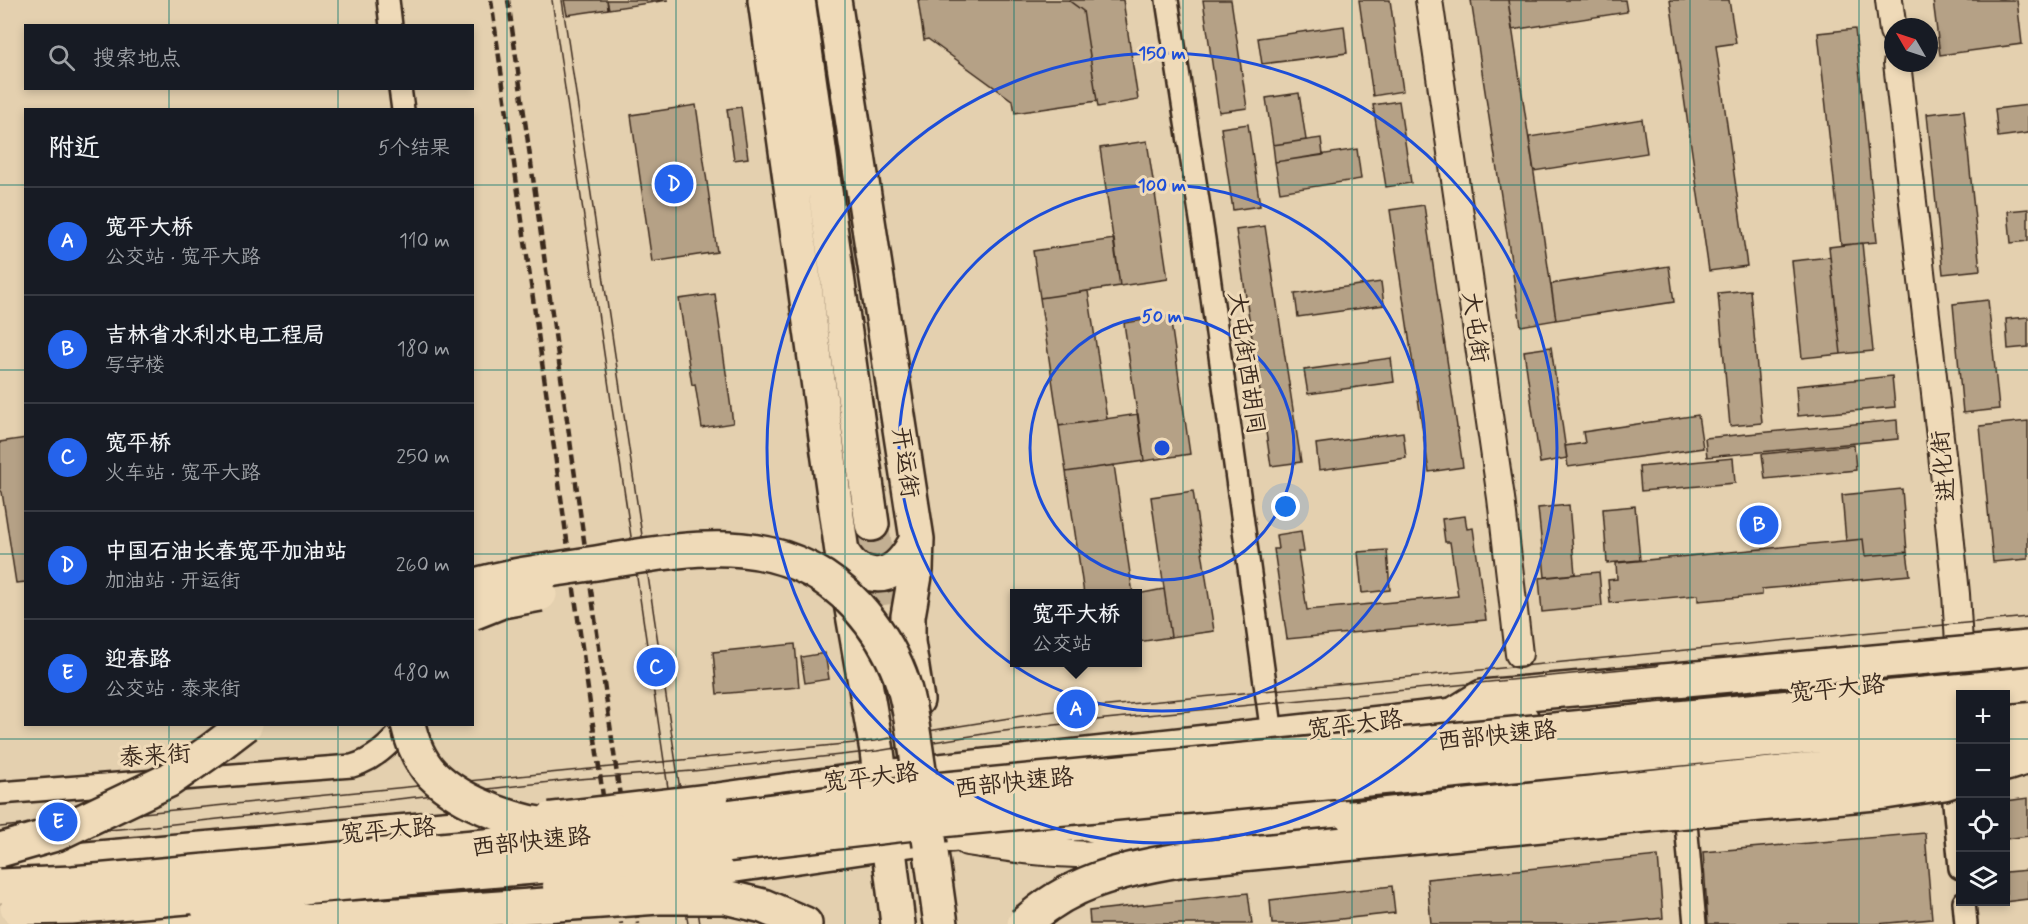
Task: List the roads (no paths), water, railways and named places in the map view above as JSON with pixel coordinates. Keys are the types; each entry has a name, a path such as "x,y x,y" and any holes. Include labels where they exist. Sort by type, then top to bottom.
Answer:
{"main road":[{"path":"765,0 842,552 880,775 898,924"},
{"name":"开运街","path":"798,0 872,524"},
{"name":"开运街","path":"834,0 917,539 908,616 908,642 954,924"},
{"path":"842,552 861,572 876,575 890,572 901,564 917,539"},
{"path":"474,586 526,574 671,551 715,549 756,551 798,563 826,578 853,603 877,631 899,673 909,708 941,924"},
{"path":"474,612 502,601 521,597 692,572 733,572 771,576 810,594 842,619 863,647 878,682 889,721 920,924"},
{"path":"1458,712 1482,697 2028,648"},
{"name":"宽平大路","path":"0,864 550,816 714,798 880,775 1458,712 1490,721 2028,669"},
{"name":"西部快速路","path":"0,886 85,882 550,840 925,791 2028,684"},
{"path":"2010,718 2028,716"},
{"path":"0,850 56,834 169,780 243,726"},
{"path":"407,726 417,751 432,774 471,801 502,814 553,827 629,830"},
{"path":"91,924 242,920 719,870 940,838 1682,773 1956,742"},
{"path":"1094,825 1144,839 1353,818 1956,742"},
{"name":"西部快速路","path":"0,908 71,907 544,866 931,821 1956,742"},
{"path":"2010,744 2028,745"},
{"path":"2010,748 2028,745"},
{"path":"2010,763 2028,757"},
{"path":"1024,924 1062,895 1084,884 1129,868 1179,860 1885,792 1956,779"},
{"path":"144,900 312,921 659,897 725,897 763,906 805,924"}],"street":[{"path":"388,0 391,24"},
{"name":"大屯街西胡同","path":"1167,0 1204,239 1272,734"},
{"name":"大屯街","path":"1429,0 1501,498 1519,654"},
{"path":"1889,0 1891,18"},
{"name":"进化街","path":"1898,72 1957,603 1960,690"},
{"path":"400,90 403,108"},
{"path":"474,583 478,604 474,619"},
{"name":"泰来街","path":"0,793 352,766 373,757 387,746 404,726"},
{"name":"进化街","path":"1958,744 1960,852"},
{"path":"940,838 1035,852 1122,856 1596,808 1682,773 1695,924"},
{"path":"1964,906 1966,924"}],"tunnel":[{"path":"872,524 893,659"}],"tram line":[{"path":"552,0 688,924"},
{"path":"562,0 700,924"},
{"path":"0,827 875,741 1046,712 2028,617"},
{"path":"0,839 155,826 578,779 693,771 877,751 996,732 1105,719 2028,630"}],"railway":[{"path":"491,0 621,924"},
{"path":"508,0 638,924"}],"place":[{"name":"中国石油长春宽平加油站","path":"674,184"},
{"name":"吉林省水利水电工程局","path":"1759,525"},
{"name":"宽平桥","path":"656,667"},
{"name":"宽平大桥","path":"1076,709"},
{"name":"迎春路","path":"58,822"}]}
